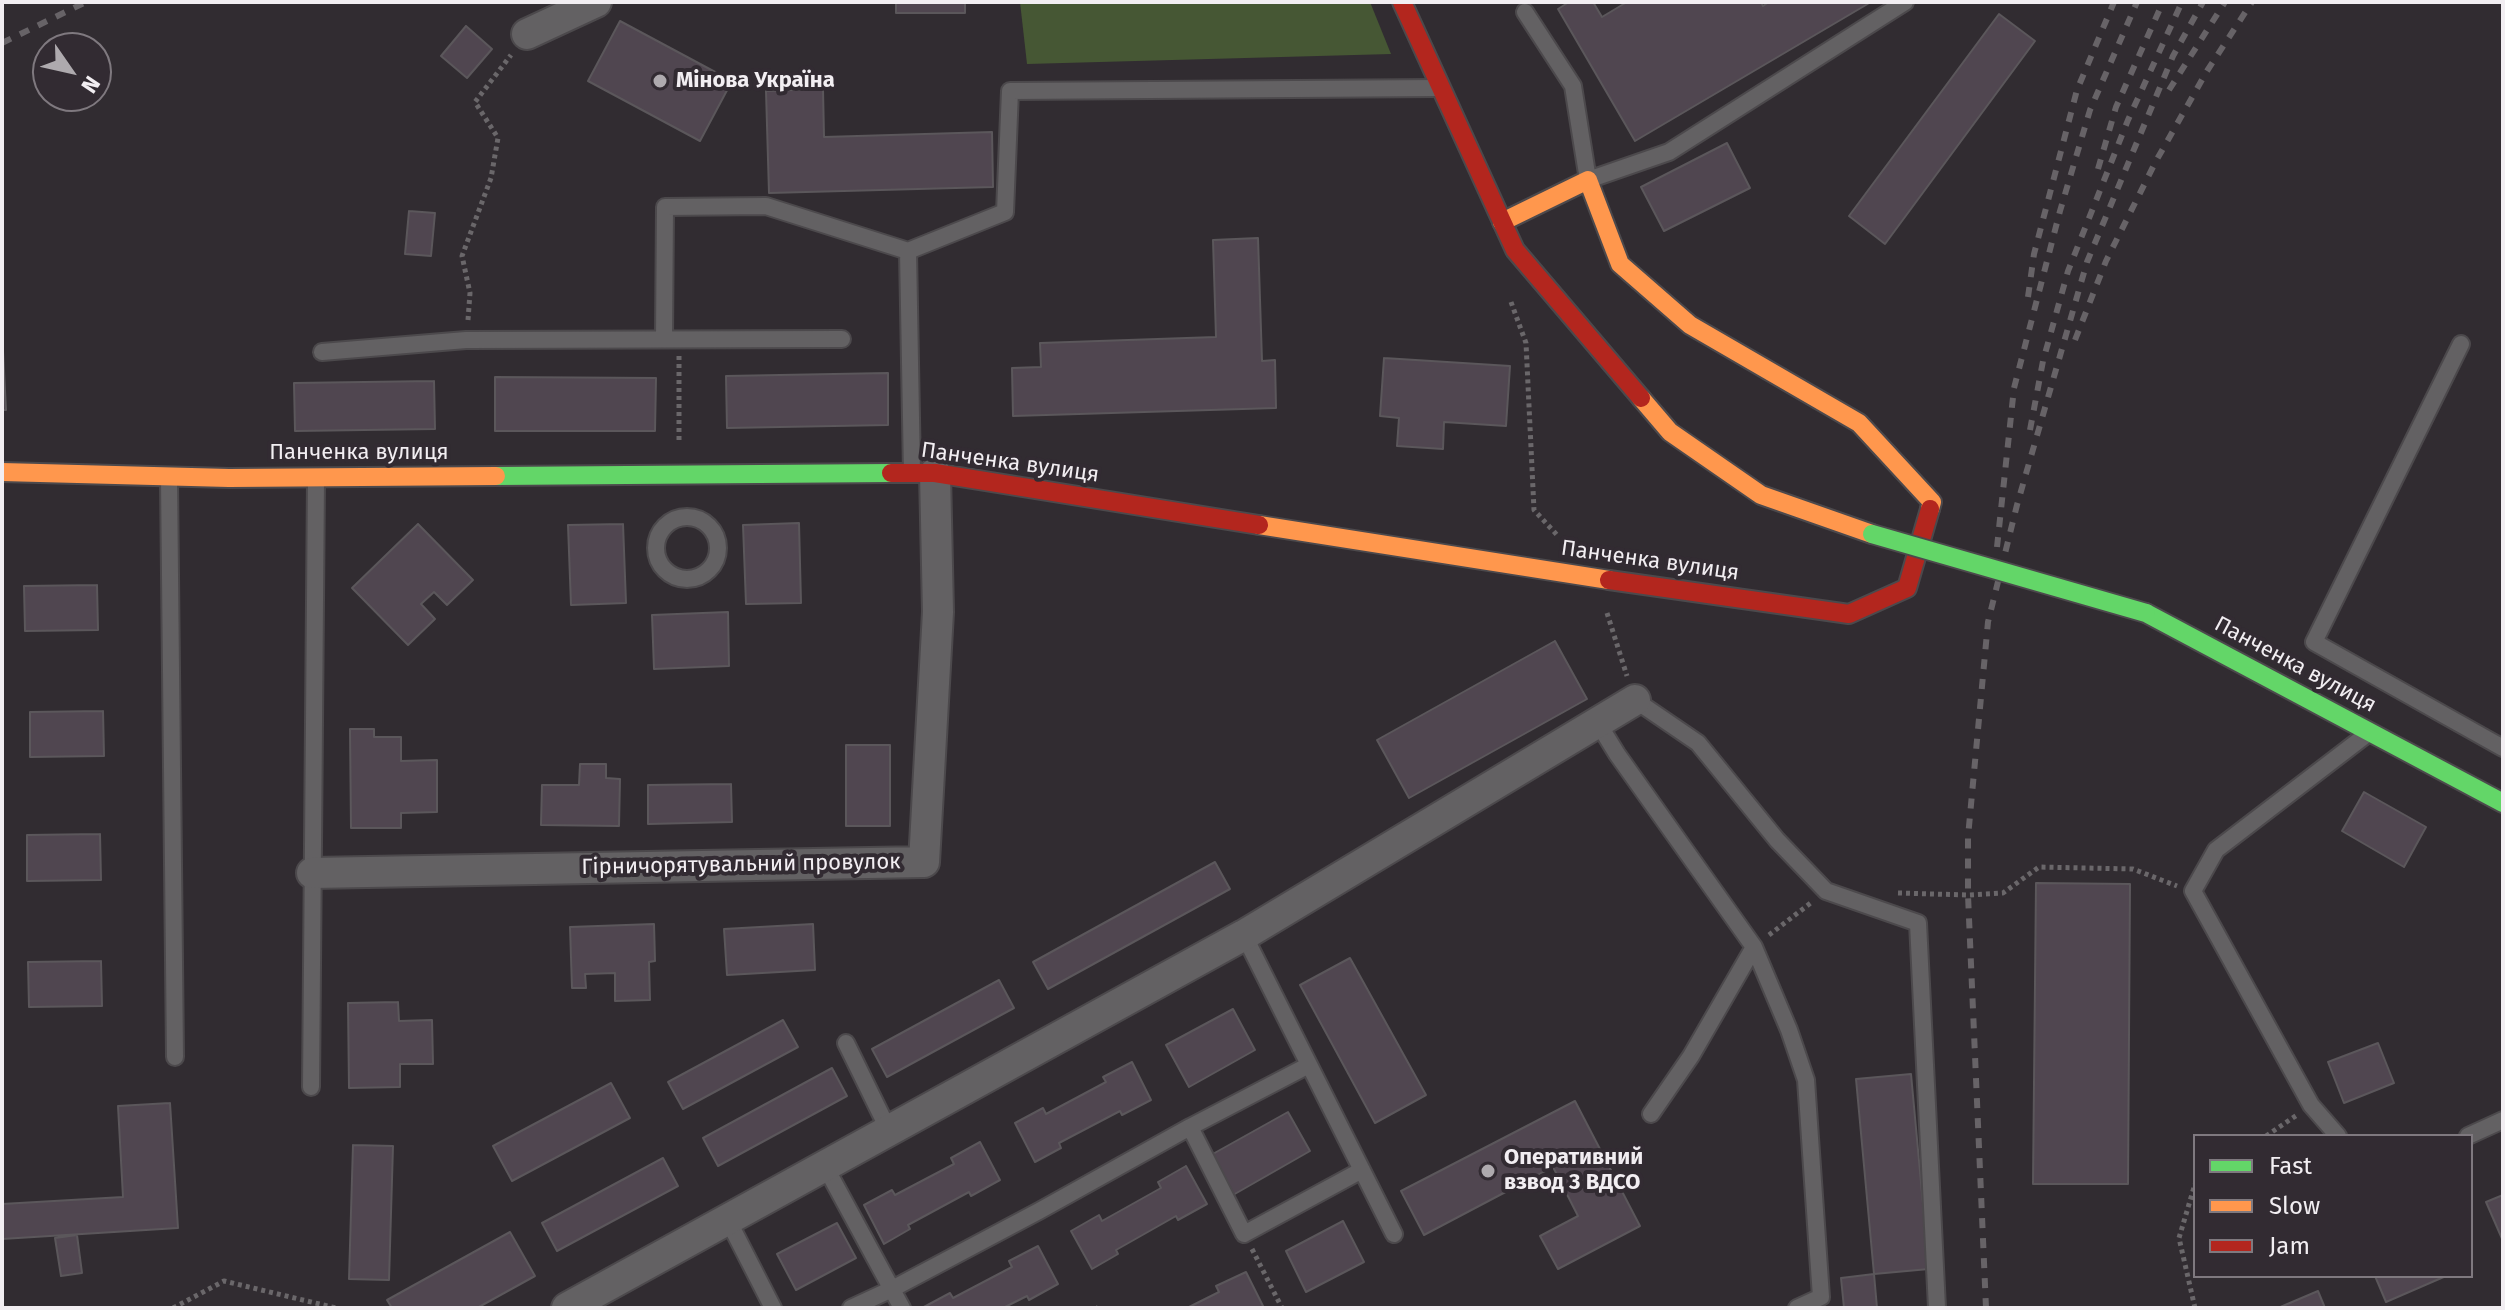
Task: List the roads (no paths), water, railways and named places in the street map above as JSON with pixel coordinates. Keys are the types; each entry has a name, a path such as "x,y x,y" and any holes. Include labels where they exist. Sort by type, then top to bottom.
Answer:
{"street":[{"path":"527,34 596,2"},
{"name":"Панченка вулиця","path":"1402,2 1515,250 1670,432 1761,495 1872,534 2146,613 2503,803"},
{"path":"1502,222 1588,180"},
{"name":"Панченка вулиця","path":"2,472 316,477 682,495 924,473 1596,578 1849,614 1907,588 1932,502 1859,423 1690,325 1620,264 1588,180"},
{"name":"Гірничорятувальний провулок","path":"312,873 924,862 938,612 924,473"},
{"path":"567,1308 1244,935 1635,700"}],"lane":[{"path":"1525,12 1573,86 1588,180 1669,152 1905,2"},
{"path":"671,339 665,207 766,206 908,251 1005,212 1010,91 1440,88"},
{"path":"908,251 924,473"},
{"path":"322,352 466,340 842,339"},
{"path":"2461,344 2314,642 2503,748"},
{"path":"169,476 175,1057"},
{"path":"311,1087 316,477"},
{"path":"1635,700 1698,743 1777,840 1826,891 1918,923 1937,1308"},
{"path":"1598,723 1754,947 1789,1030 1806,1080 1821,1297 1797,1308"},
{"path":"2336,1134 2311,1105 2193,891 2216,850 2370,732"},
{"path":"1244,935 1394,1234"},
{"path":"1651,1114 1691,1056 1754,947"},
{"path":"846,1043 889,1131"},
{"path":"851,1308 892,1289 1309,1065"},
{"path":"2472,1134 2503,1120"},
{"path":"1190,1127 1244,1234 1362,1170"},
{"path":"825,1166 902,1308"},
{"path":"728,1220 773,1308"}],"railway":[{"path":"2,43 86,2"},
{"path":"2028,297 2034,254 2077,90 2114,2"},
{"path":"1997,547 2014,388 2090,110 2137,2"},
{"path":"2098,169 2116,107 2163,2"},
{"path":"2030,430 2043,361 2068,271 2128,120 2182,2"},
{"path":"1986,1308 1968,837 1988,622 2017,505 2087,262 2173,56 2203,2"},
{"path":"2169,90 2225,2"},
{"path":"2075,340 2106,261 2156,161 2207,71 2252,2"}],"place":[{"name":"Мінова Україна","path":"660,81"},
{"name":"Оперативний взвод 3 ВДСО","path":"1488,1171"}]}
